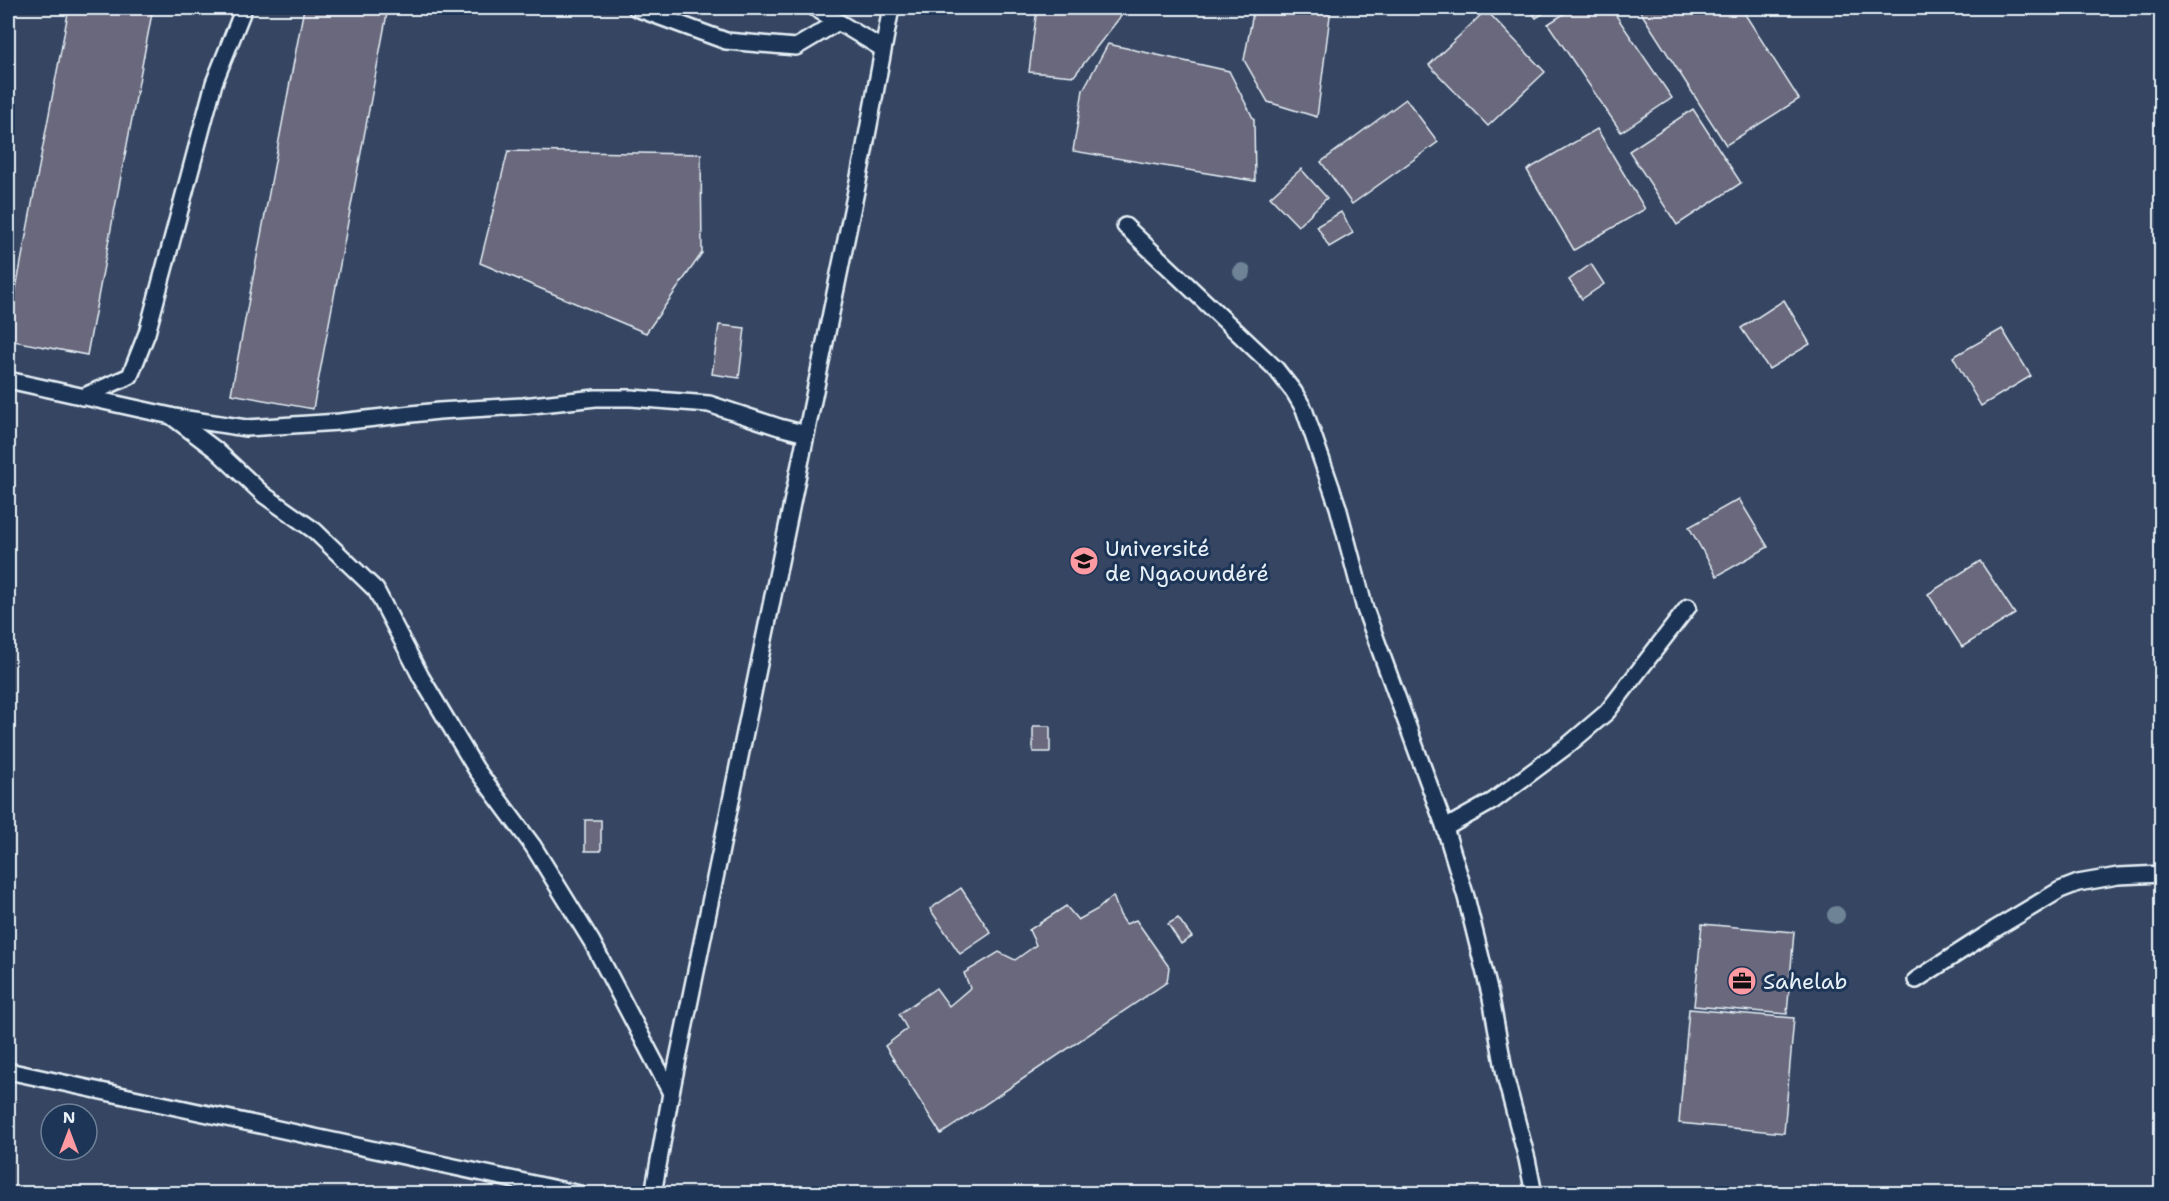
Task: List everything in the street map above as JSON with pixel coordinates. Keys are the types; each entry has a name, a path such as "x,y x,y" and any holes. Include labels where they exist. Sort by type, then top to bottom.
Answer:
{"lane":[{"path":"82,397 130,376 147,333 214,83 244,8"},
{"path":"636,8 726,41 796,47 838,22"},
{"path":"815,8 883,49"},
{"path":"653,1194 671,1093 861,169 891,8"},
{"path":"1125,226 1276,369 1304,409 1338,507 1365,609 1445,828 1466,897 1506,1080 1534,1194"},
{"path":"8,380 171,416 246,428 339,422 596,398 631,398 709,404 806,434"},
{"path":"171,416 216,450 264,495 315,531 376,590 421,677 476,769 533,846 592,942 671,1093"},
{"path":"1445,828 1493,801 1567,746 1607,712 1688,607"},
{"path":"1916,980 2060,890 2078,883 2118,876 2162,874"},
{"path":"8,1071 580,1194"}],"shaded area":[{"name":"Université de Ngaoundéré","path":"8,8 2161,8 2161,1193 8,1193"}],"building":[{"path":"69,8 153,8 87,355 8,340"},
{"path":"304,8 388,8 313,409 231,394"},
{"path":"1037,8 1120,8 1121,16 1074,76 1029,72"},
{"path":"1254,8 1331,8 1317,117 1268,102 1244,60"},
{"path":"1529,8 1552,8 1536,18"},
{"path":"1573,8 1611,8 1672,98 1621,132 1548,24"},
{"path":"1638,8 1741,8 1799,99 1726,145"},
{"path":"1486,10 1545,72 1488,126 1429,65"},
{"path":"1108,44 1229,71 1254,120 1255,181 1073,151 1083,90"},
{"path":"1406,99 1438,142 1352,204 1321,162"},
{"path":"1693,109 1741,183 1677,225 1629,151"},
{"path":"1597,129 1645,209 1574,250 1527,170"},
{"path":"508,151 701,154 702,253 646,333 480,263"},
{"path":"1301,169 1327,198 1298,226 1270,197"},
{"path":"1341,212 1353,233 1329,247 1317,226"},
{"path":"1591,264 1604,284 1582,299 1569,280"},
{"path":"1784,300 1810,344 1769,369 1741,328"},
{"path":"719,325 745,328 739,378 712,374"},
{"path":"2002,329 2031,376 1981,406 1953,357"},
{"path":"1739,499 1768,547 1717,576 1689,527"},
{"path":"1980,561 2015,614 1962,647 1928,594"},
{"path":"1033,726 1050,726 1050,752 1033,752"},
{"path":"585,820 601,820 601,851 585,851"},
{"path":"961,888 991,933 960,954 930,909"},
{"path":"1113,896 1126,924 1136,920 1169,967 1167,982 941,1134 885,1046 907,1029 899,1014 936,988 949,1006 970,988 964,973 999,952 1015,960 1036,945 1029,930 1066,906 1078,920 1098,909"},
{"path":"1178,918 1192,937 1181,944 1168,924"},
{"path":"1702,924 1794,932 1787,1014 1694,1006"},
{"path":"1689,1009 1794,1018 1784,1133 1679,1123"}],"place":[{"name":"Université de Ngaoundéré","path":"1084,561"},
{"name":"Sahelab","path":"1742,981"}]}
